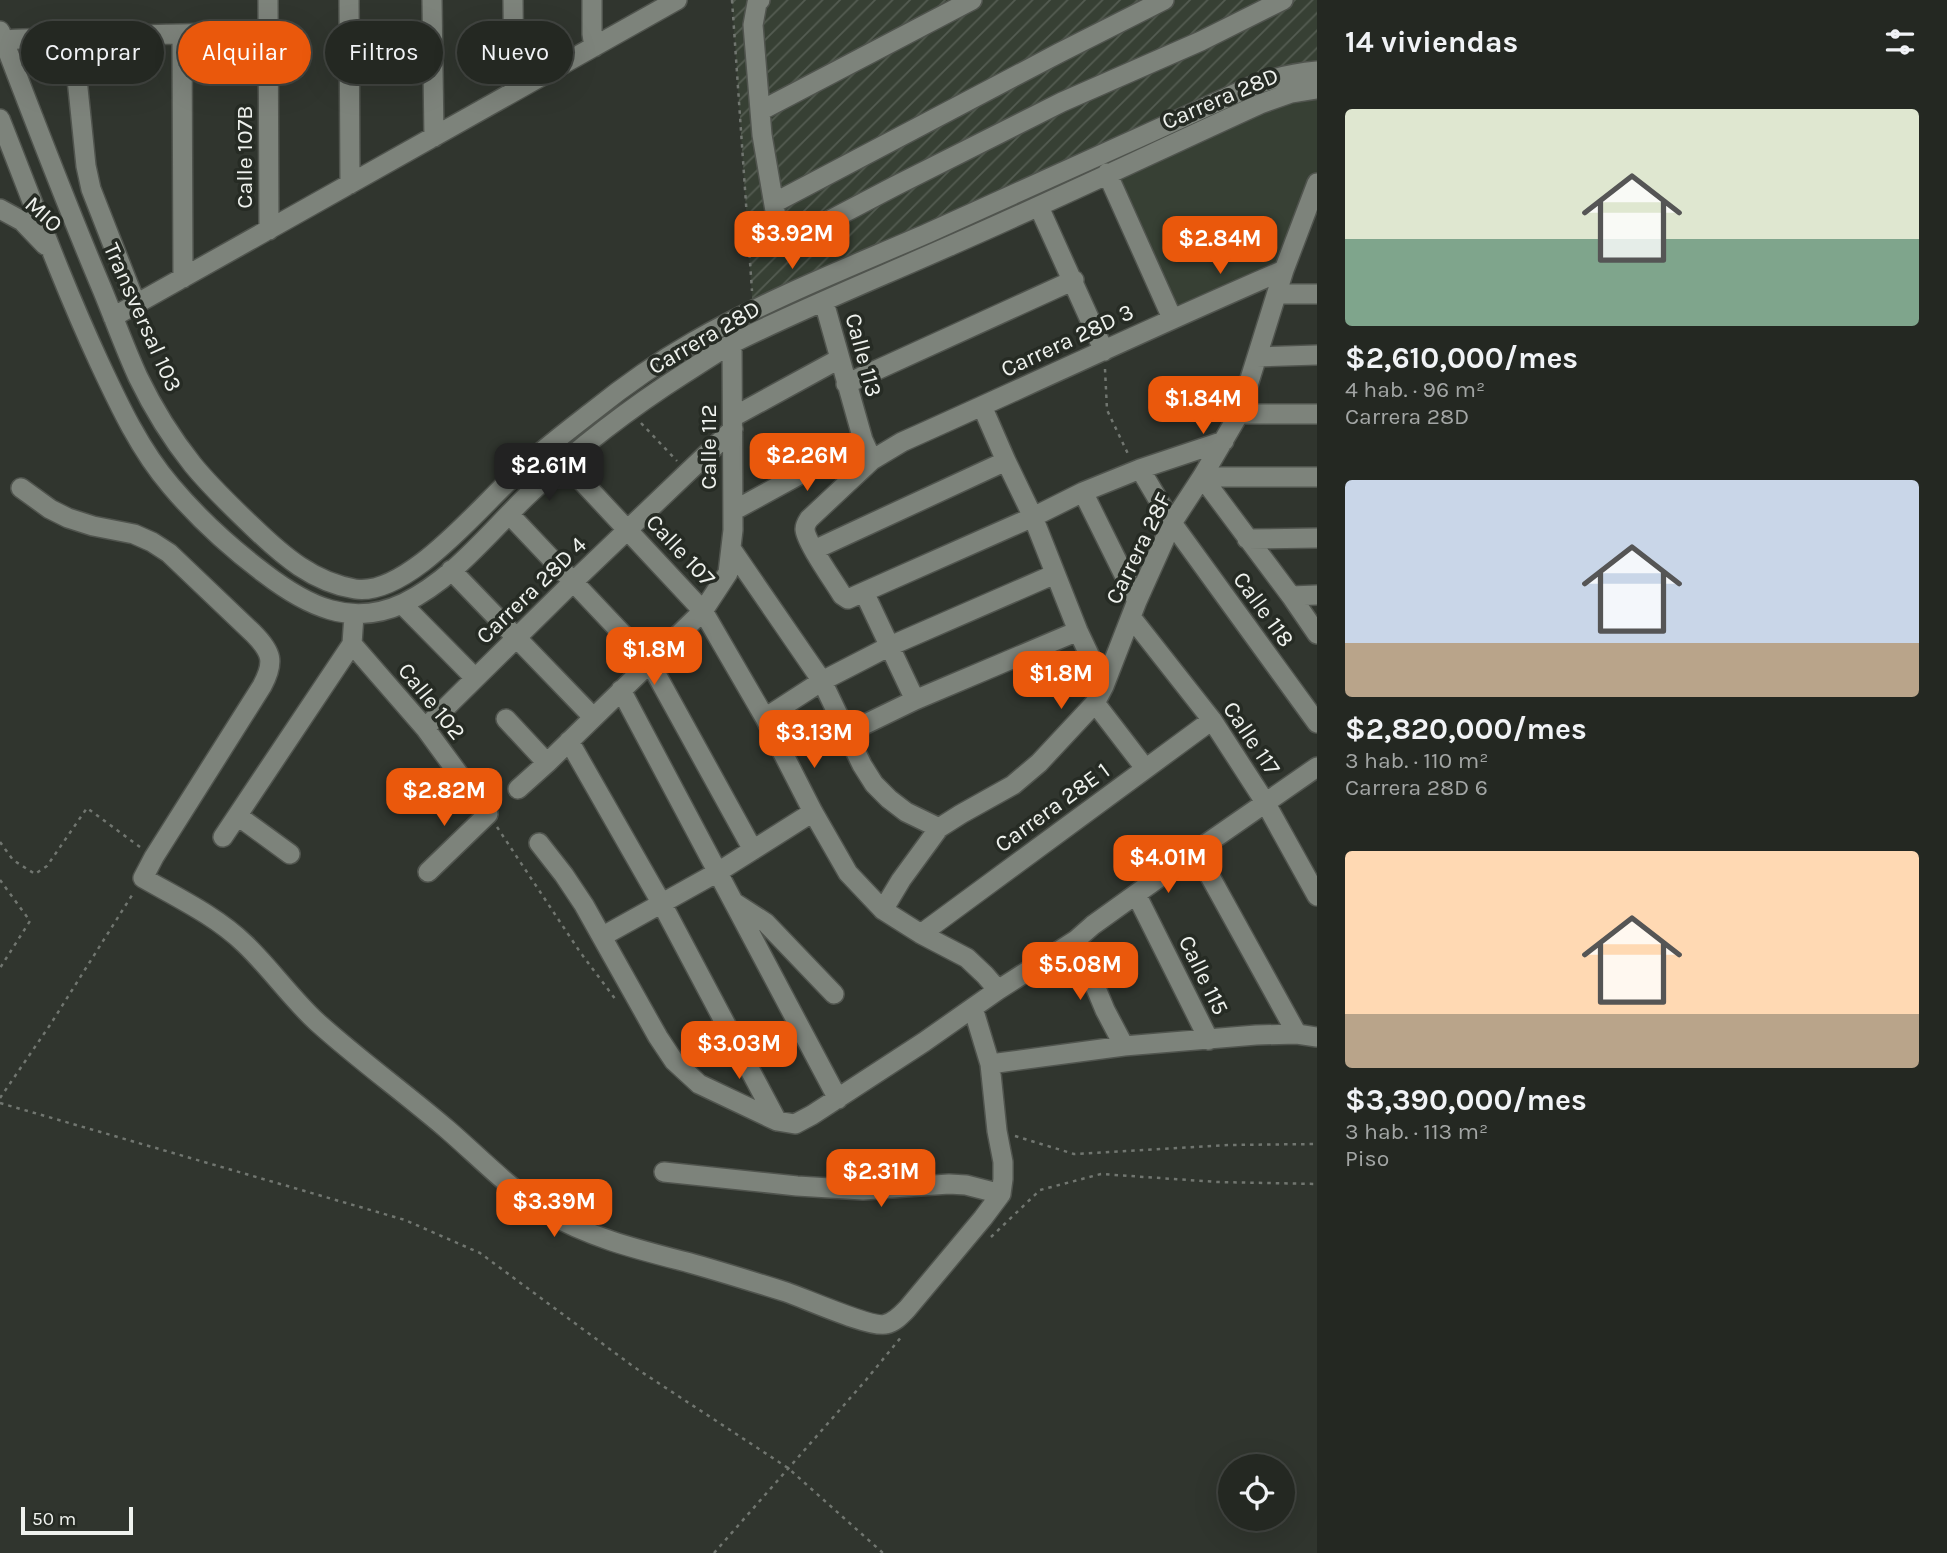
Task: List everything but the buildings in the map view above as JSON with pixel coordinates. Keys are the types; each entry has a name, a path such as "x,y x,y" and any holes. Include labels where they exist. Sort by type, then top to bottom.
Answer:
{"street":[{"name":"Calle 107B","path":"267,21 268,0"},
{"path":"349,0 350,184"},
{"path":"432,0 434,137"},
{"path":"513,0 514,92"},
{"path":"592,0 594,47"},
{"path":"113,317 677,0"},
{"path":"760,0 753,25 760,111 779,234 783,241 790,241 1062,102 1201,41 1283,0"},
{"path":"760,111 972,0"},
{"path":"774,204 1164,0"},
{"path":"2,36 21,36"},
{"name":"Transversal 103","path":"2,36 139,380 169,430 194,466 232,507 295,565 314,576 352,589"},
{"name":"Carrera 28D","path":"352,589 367,590 387,584 407,573 444,544 514,476 597,407 691,344 753,312 1252,86 1302,72 1317,71"},
{"path":"78,84 91,189 136,304"},
{"path":"182,84 183,278"},
{"name":"Calle 107B","path":"268,84 269,230"},
{"name":"Carrera 28D","path":"354,615 385,610 421,593 451,570 564,462 629,410 732,343 1039,207 1107,173 1267,101 1291,93 1317,89"},
{"path":"0,119 54,257 114,392 142,444 170,485 220,536 281,586 324,609 354,615 352,644 223,837"},
{"path":"1107,173 1172,318"},
{"name":"Carrera 28F","path":"883,910 939,828 1013,785 1039,763 1099,695 1172,523 1239,414 1284,270 1307,234 1317,183"},
{"path":"1039,207 1104,351"},
{"name":"MIO","path":"0,209 22,221 40,237 54,257"},
{"name":"Carrera 28D 3","path":"814,550 805,531 809,519 872,460 902,442 1172,318 1284,270"},
{"path":"846,384 1073,280"},
{"path":"1276,294 1317,294"},
{"name":"Calle 113","path":"824,302 863,440 872,460"},
{"name":"Calle 112","path":"518,789 704,611 728,573 732,550 733,511 732,343"},
{"path":"1257,357 1317,355"},
{"name":"Carrera 28D 4","path":"425,728 688,472 733,423 839,359"},
{"path":"982,406 1033,517 1078,631 1099,695 1145,768"},
{"path":"1239,414 1317,414"},
{"path":"733,511 863,440"},
{"path":"1006,461 814,550 848,599 1140,468 1224,441"},
{"name":"Calle 107","path":"564,462 704,611 848,873 883,910 967,958 998,990"},
{"name":"Calle 118","path":"1140,468 1172,523 1317,723"},
{"path":"1202,477 1317,477"},
{"path":"1202,477 1317,634"},
{"path":"21,488 68,518 134,534 169,553 263,643 269,657 270,670 262,686 143,878 219,923 245,943 291,996 317,1021 544,1211 610,1242 735,1275 884,1326 907,1309 1001,1194 1003,1162 990,1065 973,1008"},
{"name":"Calle 117","path":"1083,492 1134,609 1212,720 1265,802 1317,896"},
{"path":"509,514 650,663 753,850"},
{"path":"1247,539 1317,538"},
{"path":"732,550 822,681 862,765 874,784 906,811 939,828"},
{"path":"451,570 593,717"},
{"path":"765,718 822,681 890,646 1055,574"},
{"path":"864,592 915,700"},
{"path":"1291,596 1317,595"},
{"path":"402,604 475,678"},
{"path":"847,733 915,700 1078,631"},
{"name":"Calle 102","path":"352,644 425,728 488,814"},
{"path":"621,690 838,1099"},
{"path":"506,719 547,763"},
{"name":"Carrera 28E 1","path":"921,934 1212,720"},
{"path":"569,741 662,904 777,1121"},
{"path":"539,843 564,875 603,936 674,1061 699,1084 777,1121 795,1124 838,1099 1076,940 1136,894 1317,767"},
{"path":"603,936 718,872 813,812"},
{"path":"428,872 488,814"},
{"path":"238,816 290,854"},
{"path":"1196,851 1297,1034"},
{"name":"Calle 115","path":"1136,894 1209,1040"},
{"path":"734,903 766,923 834,994"},
{"path":"1076,940 1105,1010 1124,1046"},
{"path":"990,1065 1124,1046 1256,1035 1297,1034 1317,1037"},
{"path":"664,1172 863,1190 966,1185 1001,1194"}],"path":[{"path":"732,0 753,312"},
{"path":"1104,351 1107,410 1129,457 1140,468"},
{"path":"629,410 688,472"},
{"path":"0,842 13,860 35,874 47,866 87,808 154,857"},
{"path":"488,814 580,952 617,1002"},
{"path":"143,878 0,1101 405,1220 480,1253 634,1367 788,1468 883,1553"},
{"path":"0,880 30,921 0,968"},
{"path":"997,1131 1074,1154 1229,1145 1317,1144"},
{"path":"990,1238 1040,1190 1101,1174 1217,1182 1317,1184"},
{"path":"714,1553 910,1327"}],"shaded area":[{"path":"732,0 1317,0 1317,71 1302,72 753,311"},
{"path":"1317,89 1317,183 1284,270 1172,318 1107,173"}]}
